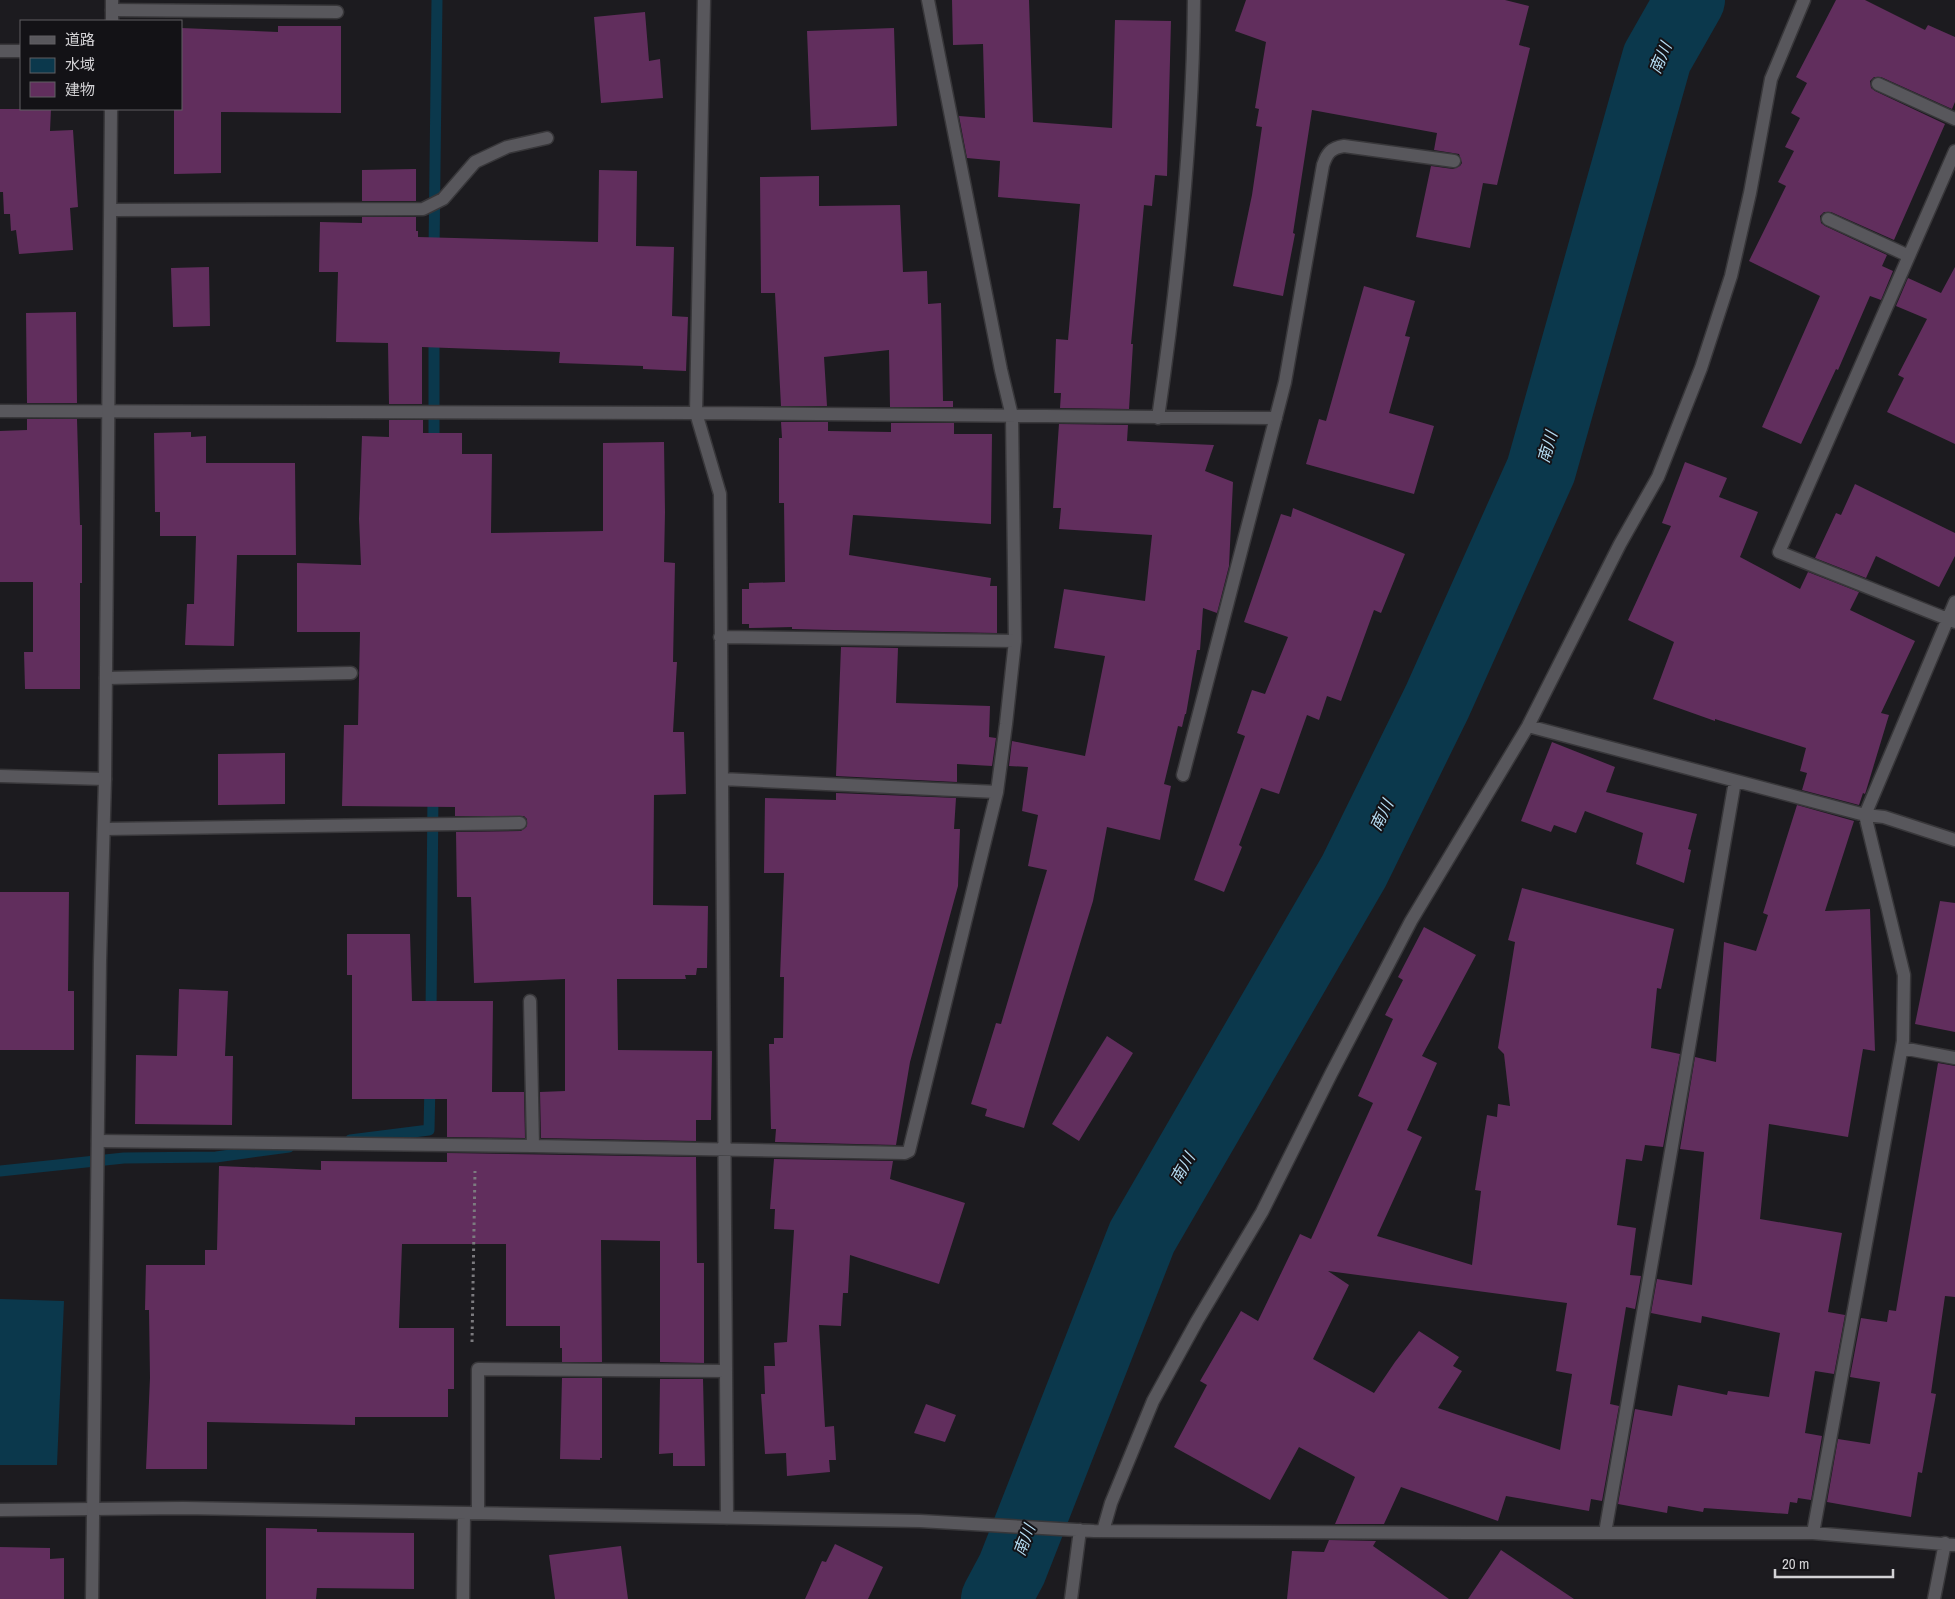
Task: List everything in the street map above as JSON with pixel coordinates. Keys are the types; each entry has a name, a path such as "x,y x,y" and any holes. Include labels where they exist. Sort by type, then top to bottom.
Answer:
{"street":[{"path":"704,0 696,413 720,494 727,1518"},
{"path":"98,1141 909,1151 997,792 1016,640 1012,416 987,302 928,0"},
{"path":"1158,418 1166,366 1192,90 1194,0"},
{"path":"1102,1531 1111,1503 1153,1401 1197,1320 1262,1212 1411,921 1528,726 1620,544 1658,477 1701,368 1731,276 1750,193 1771,79 1804,0"},
{"path":"112,10 337,12"},
{"path":"0,50 20,51"},
{"path":"1878,84 1955,118"},
{"path":"92,1599 105,779 111,110"},
{"path":"111,210 423,209 443,199 475,162 507,147 547,138"},
{"path":"1183,775 1285,382 1323,165 1326,157 1333,148 1344,146 1454,161"},
{"path":"1951,620 1779,552 1955,151"},
{"path":"1828,219 1909,256"},
{"path":"0,411 696,413 1276,418"},
{"path":"1814,1533 1902,1048 1904,975 1866,815 1951,620 1955,602"},
{"path":"720,637 1016,640"},
{"path":"106,678 352,673"},
{"path":"1528,726 1866,815 1884,818 1955,840"},
{"path":"0,776 105,779"},
{"path":"722,779 997,792"},
{"path":"1605,1533 1735,781"},
{"path":"104,829 520,823"},
{"path":"530,1001 533,1146"},
{"path":"1902,1048 1955,1058"},
{"path":"463,1599 471,1513 478,1369 726,1371"},
{"path":"0,1510 183,1508 920,1521 1102,1531 1814,1533 1950,1544 1934,1599"},
{"path":"1071,1599 1080,1530"}],"path":[{"path":"475,1146 472,1362 478,1369"}],"water":[{"path":"0,1299 64,1301 57,1465 0,1465"}],"building":[{"path":"952,0 1029,0 1033,122 1112,128 1115,20 1171,21 1167,176 1155,175 1152,206 1144,205 1131,344 1133,344 1129,409 1060,408 1061,393 1054,393 1056,339 1068,340 1080,204 998,197 1000,161 967,158 959,116 985,118 983,44 953,45"},
{"path":"1246,0 1505,0 1529,6 1519,45 1530,48 1497,185 1483,183 1470,248 1416,237 1431,166 1453,169 1462,163 1459,154 1434,150 1437,133 1312,110 1293,233 1295,234 1283,296 1233,286 1252,195 1262,127 1256,126 1259,109 1255,108 1266,42 1235,31"},
{"path":"1836,0 1865,0 1925,30 1928,25 1955,37 1955,102 1952,109 1881,77 1874,77 1870,81 1871,88 1875,91 1945,124 1894,240 1831,212 1824,212 1820,216 1821,223 1825,226 1887,255 1882,266 1893,271 1881,300 1870,296 1838,370 1836,369 1801,444 1762,427 1820,296 1749,261 1786,186 1778,182 1794,151 1785,147 1800,118 1791,113 1807,83 1796,77"},
{"path":"645,12 649,61 660,59 663,98 601,103 594,17"},
{"path":"278,26 341,26 341,113 221,112 221,173 174,174 174,110 182,110 182,28 278,32"},
{"path":"894,28 897,126 811,130 807,31"},
{"path":"0,109 51,110 50,131 73,130 78,207 70,208 73,250 19,254 16,230 11,231 10,214 4,214 3,192 0,192"},
{"path":"416,169 416,201 362,201 362,170"},
{"path":"599,170 637,171 636,246 674,247 672,316 688,317 686,371 643,369 643,366 559,363 560,352 422,347 422,404 389,404 388,343 336,342 338,272 319,272 320,222 362,223 362,217 416,217 418,237 598,242"},
{"path":"819,176 819,206 900,205 903,272 927,271 928,304 941,303 943,401 953,401 953,407 890,407 889,350 824,357 827,406 781,406 775,293 761,293 760,177"},
{"path":"209,267 210,326 173,327 171,268"},
{"path":"1955,267 1955,444 1887,412 1904,378 1898,375 1927,319 1896,306 1908,278 1941,293"},
{"path":"1364,286 1415,301 1405,336 1410,337 1389,413 1434,426 1414,494 1306,464 1319,419 1326,421"},
{"path":"76,312 77,403 27,403 26,313"},
{"path":"27,419 77,419 80,525 82,525 80,689 25,689 24,652 33,652 33,582 0,582 0,431 27,430"},
{"path":"389,420 423,420 423,433 462,433 462,454 492,454 491,533 603,531 603,443 664,442 664,562 675,563 673,662 677,662 673,732 684,732 686,794 654,795 653,905 708,906 707,968 697,968 696,975 685,975 686,979 617,979 618,1050 712,1051 711,1120 696,1120 696,1141 541,1138 540,1092 565,1091 565,979 474,983 471,897 457,897 456,832 521,831 527,826 527,819 524,816 455,816 455,807 342,806 344,725 358,725 360,632 297,632 297,563 361,565 359,519 362,436 389,437"},
{"path":"781,422 828,422 828,431 891,432 891,423 954,423 954,434 992,434 991,524 853,515 849,555 991,578 990,586 997,586 997,633 792,629 792,627 749,628 749,624 742,624 742,589 749,589 749,583 785,582 784,503 779,503 779,438 782,438"},
{"path":"1059,424 1128,425 1127,441 1214,445 1205,471 1233,482 1229,566 1217,613 1203,608 1200,650 1197,650 1186,714 1182,727 1178,726 1164,784 1171,786 1160,840 1107,827 1093,901 1024,1128 985,1116 987,1109 971,1104 996,1023 1001,1024 1047,870 1028,866 1038,815 1022,811 1028,767 1009,766 1012,741 1085,756 1105,656 1054,648 1064,589 1145,601 1152,535 1059,529 1061,508 1053,508"},
{"path":"191,432 191,437 206,436 206,463 295,463 296,555 237,555 234,646 185,645 187,604 194,604 196,536 160,536 160,512 155,512 154,433"},
{"path":"1685,462 1727,478 1719,497 1758,512 1740,557 1800,589 1808,572 1859,592 1850,610 1915,641 1881,713 1889,715 1865,794 1863,793 1859,805 1802,790 1807,773 1800,771 1806,748 1715,719 1715,721 1653,699 1674,642 1628,620 1671,526 1662,523"},
{"path":"1855,484 1955,533 1955,556 1939,587 1876,556 1866,578 1815,558 1836,513 1841,515"},
{"path":"1293,508 1405,554 1381,613 1374,610 1341,701 1327,696 1319,720 1307,715 1279,794 1261,788 1239,845 1242,847 1224,892 1194,880 1245,736 1237,733 1252,690 1265,694 1288,637 1244,622 1281,514 1291,517"},
{"path":"841,647 898,648 896,703 990,706 989,737 996,738 992,766 957,764 957,782 836,776"},
{"path":"1552,742 1615,767 1606,792 1697,814 1688,849 1691,850 1684,883 1636,864 1643,833 1585,811 1576,833 1554,825 1551,832 1521,821"},
{"path":"285,753 285,804 218,805 218,754"},
{"path":"836,793 956,798 954,829 960,829 958,886 910,1062 896,1145 775,1142 776,1129 771,1129 769,1044 774,1044 774,1038 783,1038 784,977 780,977 784,873 764,873 765,798 836,800"},
{"path":"1797,805 1854,821 1825,911 1870,909 1875,1051 1863,1049 1848,1137 1769,1124 1760,1219 1842,1233 1828,1312 1845,1315 1834,1374 1815,1371 1805,1433 1822,1436 1811,1500 1798,1498 1797,1503 1790,1502 1788,1514 1704,1508 1703,1512 1668,1506 1667,1513 1618,1504 1635,1409 1672,1416 1678,1385 1727,1395 1728,1391 1769,1397 1780,1333 1702,1316 1701,1323 1651,1313 1657,1279 1692,1285 1704,1152 1680,1149 1695,1057 1716,1062 1724,942 1756,951 1768,915 1763,913"},
{"path":"1522,888 1674,929 1661,989 1657,988 1651,1048 1680,1054 1663,1147 1645,1145 1642,1161 1626,1159 1617,1225 1636,1228 1630,1275 1641,1276 1635,1309 1626,1307 1610,1404 1619,1406 1602,1501 1591,1499 1589,1511 1506,1496 1498,1521 1401,1487 1384,1524 1335,1524 1355,1477 1299,1447 1270,1500 1174,1447 1207,1385 1200,1381 1241,1311 1258,1321 1300,1234 1311,1239 1373,1103 1358,1096 1393,1019 1385,1015 1403,980 1398,977 1424,927 1476,955 1422,1056 1437,1063 1407,1130 1422,1137 1377,1236 1472,1265 1481,1191 1475,1190 1487,1115 1497,1117 1498,1104 1510,1106 1504,1054 1498,1048 1515,942 1508,940","holes":["1328,1271 1567,1303 1556,1371 1572,1374 1560,1450 1438,1408 1462,1371 1453,1366 1459,1357 1419,1331 1374,1393 1313,1359 1349,1285"]},
{"path":"0,892 69,892 68,991 74,991 74,1050 0,1050"},
{"path":"1940,901 1955,903 1955,1032 1915,1024"},
{"path":"347,934 410,934 412,1001 493,1001 492,1092 524,1092 525,1138 447,1137 447,1099 352,1099 352,975 347,975"},
{"path":"179,989 228,991 225,1056 233,1056 232,1125 135,1124 136,1055 177,1056"},
{"path":"1107,1036 1133,1053 1079,1141 1052,1124"},
{"path":"1938,1063 1955,1066 1955,1297 1945,1296 1931,1393 1936,1394 1922,1473 1918,1472 1911,1517 1827,1502 1838,1439 1870,1444 1880,1382 1850,1377 1861,1318 1887,1322 1889,1310 1896,1311"},
{"path":"447,1153 696,1157 697,1263 704,1263 704,1363 660,1362 660,1241 601,1240 602,1362 562,1362 560,1326 506,1326 506,1244 402,1244 399,1328 454,1328 454,1389 448,1389 448,1417 355,1417 355,1425 207,1422 207,1469 146,1469 150,1378 149,1310 145,1310 146,1265 205,1265 205,1250 217,1250 219,1166 321,1170 321,1161 447,1162"},
{"path":"774,1159 893,1161 890,1179 965,1203 939,1284 850,1255 848,1293 843,1293 841,1326 819,1325 825,1427 834,1426 836,1460 829,1460 830,1472 787,1476 786,1453 765,1454 761,1394 765,1394 764,1366 775,1366 774,1343 787,1342 794,1230 774,1229 775,1209 770,1209"},
{"path":"562,1378 602,1378 602,1458 600,1460 560,1459"},
{"path":"660,1379 703,1379 705,1466 673,1466 673,1453 659,1454"},
{"path":"926,1404 956,1415 945,1442 914,1433"},
{"path":"266,1528 317,1529 317,1532 414,1533 414,1589 317,1588 316,1599 266,1599"},
{"path":"1329,1540 1376,1541 1373,1546 1449,1599 1287,1599 1292,1551 1324,1552"},
{"path":"835,1544 883,1567 868,1599 805,1599 822,1561 826,1562"},
{"path":"621,1546 628,1599 555,1599 549,1555"},
{"path":"0,1547 50,1548 50,1559 64,1558 64,1599 0,1599"},
{"path":"1501,1550 1574,1599 1468,1599"}],"waterway":[{"path":"434,252 437,0"},
{"name":"南川","path":"996,1599 1012,1569 1142,1237 1354,871 1437,702 1541,470 1657,58 1690,0"},
{"path":"434,333 434,447"},
{"path":"431,1015 433,793"},
{"path":"350,1140 429,1130 430,1083"},
{"path":"0,1171 124,1158 216,1157 289,1147"}]}
